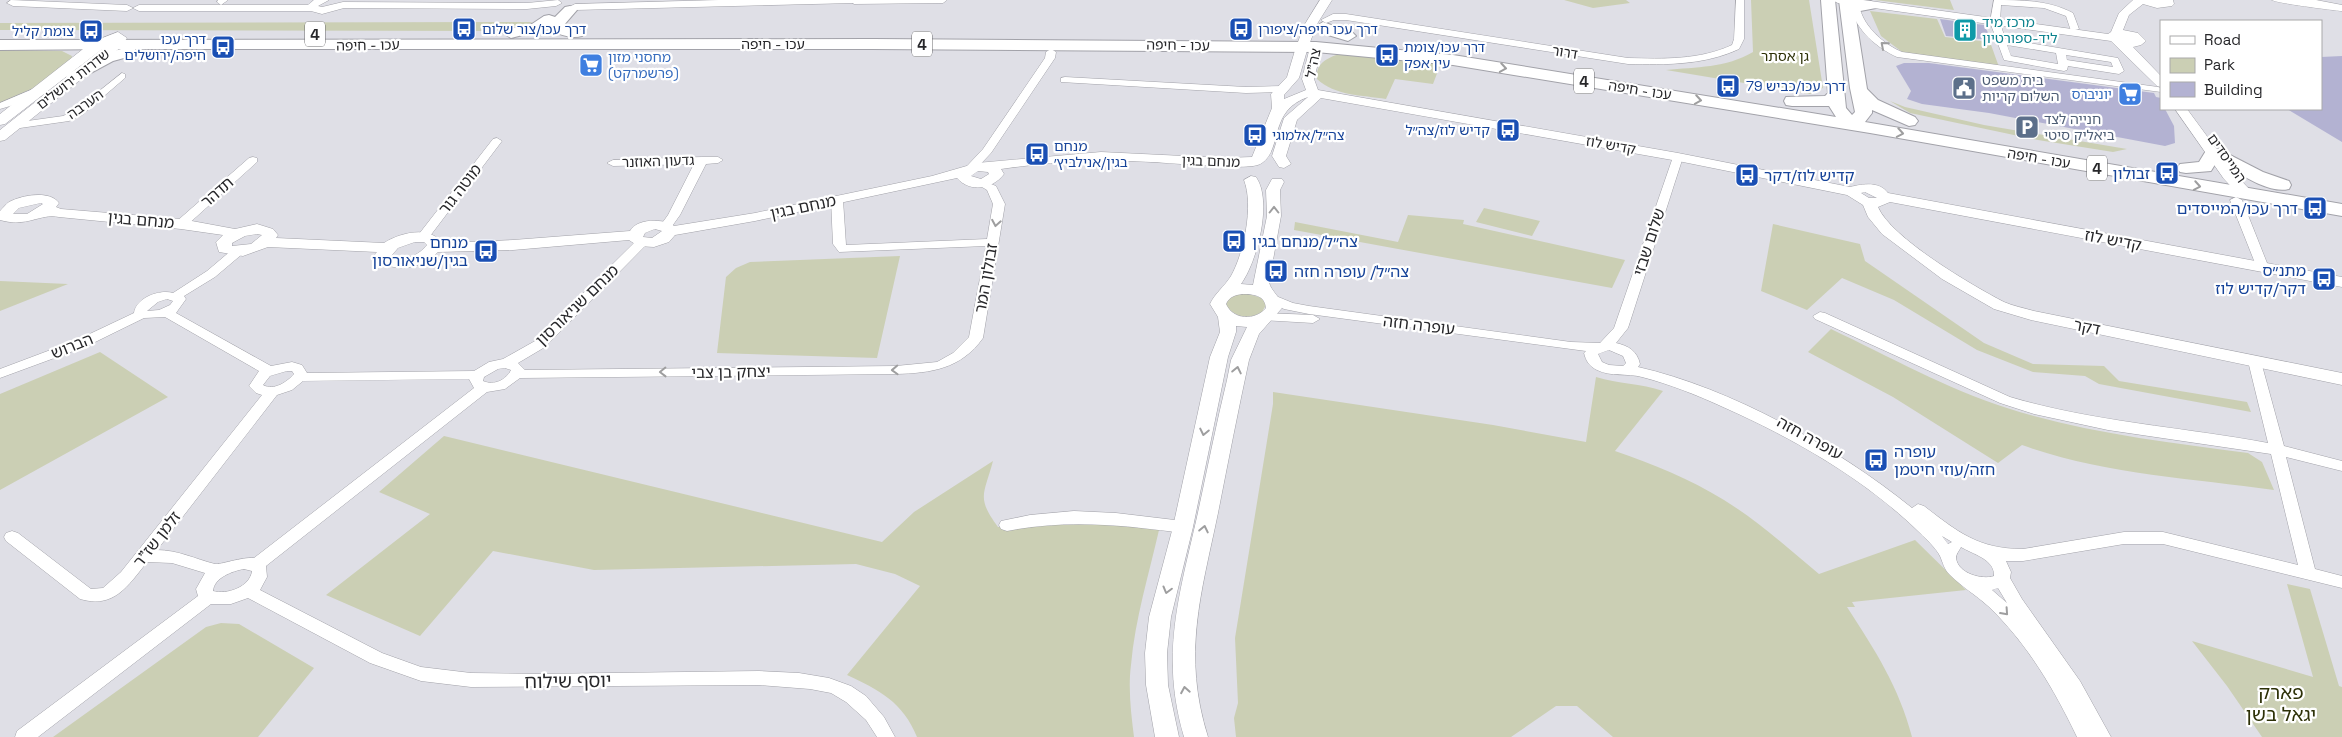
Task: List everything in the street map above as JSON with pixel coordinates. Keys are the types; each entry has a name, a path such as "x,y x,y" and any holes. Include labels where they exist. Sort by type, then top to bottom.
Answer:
{"highway":[{"path":"1828,0 1832,59 1838,102 1858,119"},
{"path":"1852,3 1858,88 1858,119"},
{"path":"511,33 537,27 561,9"},
{"path":"561,9 556,27 577,33"},
{"path":"540,39 561,9"},
{"name":"עכו - חיפה","path":"0,45 58,46 96,45 117,41 511,33 540,39 577,33 1311,46 1349,43 1478,49 1792,101 1838,102"},
{"name":"עכו - חיפה","path":"0,36 117,41 175,46 540,39 1246,46 1283,50 1297,56 1311,46"},
{"name":"עכו - חיפה","path":"1349,43 2233,177 2342,210"},
{"path":"58,46 72,48 80,52 74,70"},
{"path":"74,70 107,58 140,50 175,46"},
{"path":"1858,88 1872,104 1908,121"},
{"name":"עכו - חיפה","path":"1858,119 1908,121 2186,168 2205,167 2211,160 2233,177"},
{"path":"2233,177 2256,176 2282,185 2342,195"}],"main road":[{"path":"1311,46 1332,3"},
{"path":"1311,46 1332,3"},
{"name":"שדרות ירושלים","path":"7,123 74,70 117,41"},
{"name":"שדרות ירושלים","path":"0,137 7,123 49,82 74,70 96,45"}],"street":[{"path":"61,0 135,4 149,4 150,0 323,0"},
{"path":"311,8 314,4 323,0"},
{"path":"8,2 311,8 322,10 344,2 527,6 561,9 599,5 943,0"},
{"name":"דרור","path":"1311,46 1333,17 1346,17 1612,59 1651,62 1709,56 1736,47 1739,38 1740,0"},
{"path":"2122,37 2146,1 2166,4 2169,3 2167,0"},
{"path":"2278,0 2291,0"},
{"path":"2296,0 2342,7"},
{"path":"2318,0 2342,7"},
{"path":"2061,57 2064,68 2007,58 1995,20 1997,2 2031,4 2062,10 2070,15 2074,29"},
{"name":"דרור","path":"1332,3 1346,17"},
{"path":"1852,3 2074,29 2122,37 2138,48 2160,71"},
{"path":"1852,3 1855,8 1856,18 1875,38 1896,54 2160,88"},
{"path":"1995,20 2122,37 2160,88"},
{"path":"2001,41 2061,57 2115,60 2121,64"},
{"path":"1277,115 1285,105 1298,96 1294,90 1311,46"},
{"name":"צה\"ל","path":"1280,94 1292,82 1311,46"},
{"name":"צה\"ל","path":"1284,164 1279,156 1292,118 1313,97 1308,79 1311,46"},
{"path":"980,174 987,151 1050,58 1052,52"},
{"path":"1903,60 1919,58"},
{"name":"הערבה","path":"7,123 65,119 78,113 122,76"},
{"path":"1065,80 1246,90 1280,94 1277,115 1262,154 1243,169 1256,189 1256,211 1243,267 1218,304 1221,312 1226,316 1246,322 1265,318"},
{"path":"0,106 20,99 49,82"},
{"name":"קדיש לוז","path":"1298,96 1367,104 1678,157 1854,192 1857,188 1866,187 1876,190 1885,197 2342,282"},
{"name":"המייסדים","path":"2182,110 2233,177"},
{"name":"המייסדים","path":"2192,110 2233,177"},
{"name":"מוטה גור","path":"428,242 497,141"},
{"name":"מנחם בגין","path":"980,174 1036,159 1098,156 1217,163 1269,160 1284,164"},
{"name":"שלום שבזי","path":"1602,346 1616,337 1621,328 1678,157"},
{"name":"תדהר","path":"181,224 253,160"},
{"name":"גדעון האוזנר","path":"668,228 702,160"},
{"name":"גדעון האוזנר","path":"613,163 718,160"},
{"name":"מנחם בגין","path":"639,238 638,230 648,226 668,228 755,217 934,180 1032,166 1089,162 1187,166 1232,171 1266,183 1277,182"},
{"path":"1196,737 1184,683 1185,620 1240,360 1251,333 1274,308 1261,282 1274,216 1273,190 1277,182 1289,174 1284,164"},
{"name":"זבולון המר","path":"944,365 953,362 964,353 976,338 999,204 992,188 980,174"},
{"path":"2233,177 2263,268"},
{"path":"1854,192 1859,199 1869,202 1881,202 1885,197"},
{"name":"מנחם בגין","path":"4,208 21,202 43,198 48,199 52,203 47,209 59,213 181,224 227,231 235,235"},
{"path":"837,200 839,244 843,249 992,242"},
{"name":"דקר","path":"1869,202 1875,217 1887,231 1948,276 2000,306 2031,315 2342,380"},
{"path":"250,230 264,230 270,235 265,242 251,249 237,252 228,251 222,246 224,242 235,235 250,230"},
{"path":"428,242 419,259 401,263 388,261 384,258 383,254 387,248 401,240 513,244 639,238"},
{"name":"מנחם שניאורסון","path":"481,381 494,365 508,363 540,344 639,238"},
{"path":"265,242 387,248"},
{"path":"176,296 180,299 180,302 165,312 151,316 142,314 139,310 147,302 160,296 176,296 211,274 237,252"},
{"path":"1227,293 1247,288 1267,295"},
{"name":"עופרה חזה","path":"1267,295 1289,306 1309,310 1571,346 1602,346 1658,377 1708,395 1774,426 1822,452 1896,503 1924,527 1947,554 1948,562 1952,568 1968,580"},
{"path":"165,312 270,371"},
{"name":"הברוש","path":"0,374 82,343 142,314"},
{"path":"1155,737 1160,617 1183,527 1219,357 1228,332 1226,316"},
{"path":"1820,316 2006,400 2035,410 2090,423 2278,450 2342,466"},
{"name":"עופרה חזה","path":"1265,318 1303,318 1528,346 1564,353 1595,363 1608,370 1628,359 1648,365 1723,394 1809,436 1864,470 1950,534 1978,549"},
{"path":"1621,328 1628,359"},
{"path":"1595,363 1591,353 1602,346"},
{"path":"2255,361 2308,573"},
{"path":"300,377 300,370 292,366 270,371 258,379 256,386 263,391 274,391 289,386 300,377 481,381 502,385 517,374 516,367 508,363"},
{"name":"יצחק בן צבי","path":"517,374 896,370 944,365"},
{"path":"256,565 481,381"},
{"name":"זלמן שז\"ר","path":"12,537 86,594 93,596 107,594 117,587 142,557 274,391"},
{"path":"1007,525 1055,516 1079,515 1183,527"},
{"path":"1947,554 1952,548 1958,546 2008,555 2041,553 2124,538 2162,538 2342,582"},
{"path":"1978,549 1998,562 2016,604 2074,686 2102,737"},
{"path":"1968,580 1988,585 1996,584 2018,562 2041,553"},
{"path":"142,557 160,555 179,557 218,572"},
{"path":"239,563 256,565 260,568 259,576 246,590 225,599 208,597 204,594 205,586 218,572 239,563"},
{"path":"1968,580 2002,609 2037,651 2063,692 2086,737"},
{"name":"יוסף שילוח","path":"246,590 376,658 421,674 471,680 759,678 797,680 837,688 861,703 882,726 886,737"},
{"path":"24,737 208,597"},
{"path":"1157,685 1167,737"}],"green space":[{"path":"1564,0 1626,0 1630,3 1593,8"},
{"name":"גן אסתר","path":"1751,0 1809,0 1823,88 1810,94 1666,70 1722,64 1753,52"},
{"path":"1875,0 1950,0 1954,10"},
{"path":"1870,11 1937,19 1945,37 1990,42 1999,67 1902,52 1881,36"},
{"path":"533,22 512,30 502,31 0,30 0,23"},
{"path":"0,50 62,51 72,56 71,60 36,87 0,103"},
{"path":"1339,54 1441,63 1433,84 1395,79 1386,99 1340,92 1324,85 1317,79 1318,69 1323,62"},
{"path":"1890,101 1905,107 1984,125 2127,149 2113,152 2038,140 1910,113"},
{"path":"1484,208 1540,221 1532,236 1476,222"},
{"path":"1408,215 1464,220 1463,224 1625,260 1612,288 1294,230 1295,222 1398,242"},
{"path":"1773,224 1860,244 1865,261 1984,343 2033,364 2104,366 2119,381 2247,402 2251,412 2099,384 2085,376 2033,372 1977,350 1894,300 1842,278 1807,310 1761,291"},
{"path":"900,256 877,358 717,353 726,277 736,268 750,262"},
{"path":"0,281 68,284 0,311"},
{"path":"1245,293 1262,298 1266,305 1262,312 1247,317 1234,313 1226,305 1231,298"},
{"path":"1831,329 1940,382 2036,417 2157,441 2248,453 2262,462 2274,490 2115,469 2052,455 2022,445 1998,463 1893,397 1808,352"},
{"path":"100,352 168,397 0,490 0,394"},
{"path":"1596,377 1663,391 1615,451 1671,472 1724,500 1761,526 1819,574 1915,540 1966,590 1852,602 1855,607 1847,607 1893,685 1912,737 1613,737 1577,706 1556,706 1511,737 1236,737 1234,718 1238,703 1235,638 1273,404 1273,392 1493,425 1586,442"},
{"path":"444,436 882,542 914,512 993,461 985,489 984,502 998,527 1014,528 1065,519 1159,530 1133,648 1130,692 1134,737 917,737 905,715 889,698 847,675 920,586 895,574 856,564 594,570 493,551 420,636 326,595 430,514 379,492"},
{"name":"פארק יגאל בשן","path":"2287,584 2310,589 2339,686 2342,687 2342,737 2262,737 2227,686 2192,641 2313,677"},
{"path":"221,623 239,624 314,668 258,737 53,737 206,627"}],"building":[{"name":"מרכז מיד ליד-ספורטיון","path":"1940,19 1984,25 1992,40 1946,36"},
{"path":"2342,56 2342,142 2289,110 2322,110 2322,57"},
{"path":"1904,63 1929,63 2154,93 2156,97 2160,98 2160,110 2166,110 2174,126 2175,143 2165,146 1989,113 1922,104 1907,99 1911,91 1896,66"}],"place":[{"name":"דרך עכו/צור שלום","path":"464,29"},
{"name":"דרך עכו חיפה/ציפורן","path":"1241,29"},
{"name":"מרכז מיד ליד-ספורטיון","path":"1965,30"},
{"name":"צומת קליל","path":"91,31"},
{"name":"דרך עכו חיפה/ירושלים","path":"223,47"},
{"name":"דרך עכו/צומת עין אפק","path":"1387,55"},
{"name":"מחסני מזון (פרשמרקט)","path":"591,65"},
{"name":"דרך עכו/כביש 79","path":"1728,86"},
{"name":"בית משפט השלום קריות","path":"1964,88"},
{"name":"יוניברס","path":"2130,94"},
{"name":"חנייה לצד ביאליק סיטי","path":"2027,127"},
{"name":"קדיש לוז/צה״ל","path":"1508,130"},
{"name":"צה״ל/אלמוגי","path":"1255,135"},
{"name":"מנחם בגין/אנילביץ׳","path":"1037,154"},
{"name":"זבולון","path":"2167,173"},
{"name":"קדיש לוז/דקר","path":"1747,175"},
{"name":"דרך עכו/המייסדים","path":"2315,208"},
{"name":"צה״ל/מנחם בגין","path":"1234,241"},
{"name":"מנחם בגין/שניאורסון","path":"486,251"},
{"name":"צה״ל/ עופרה חזה","path":"1276,271"},
{"name":"מתנ״ס דקר/קדיש לוז","path":"2324,279"},
{"name":"עופרה חזה/עוזי חיטמן","path":"1876,460"}]}
